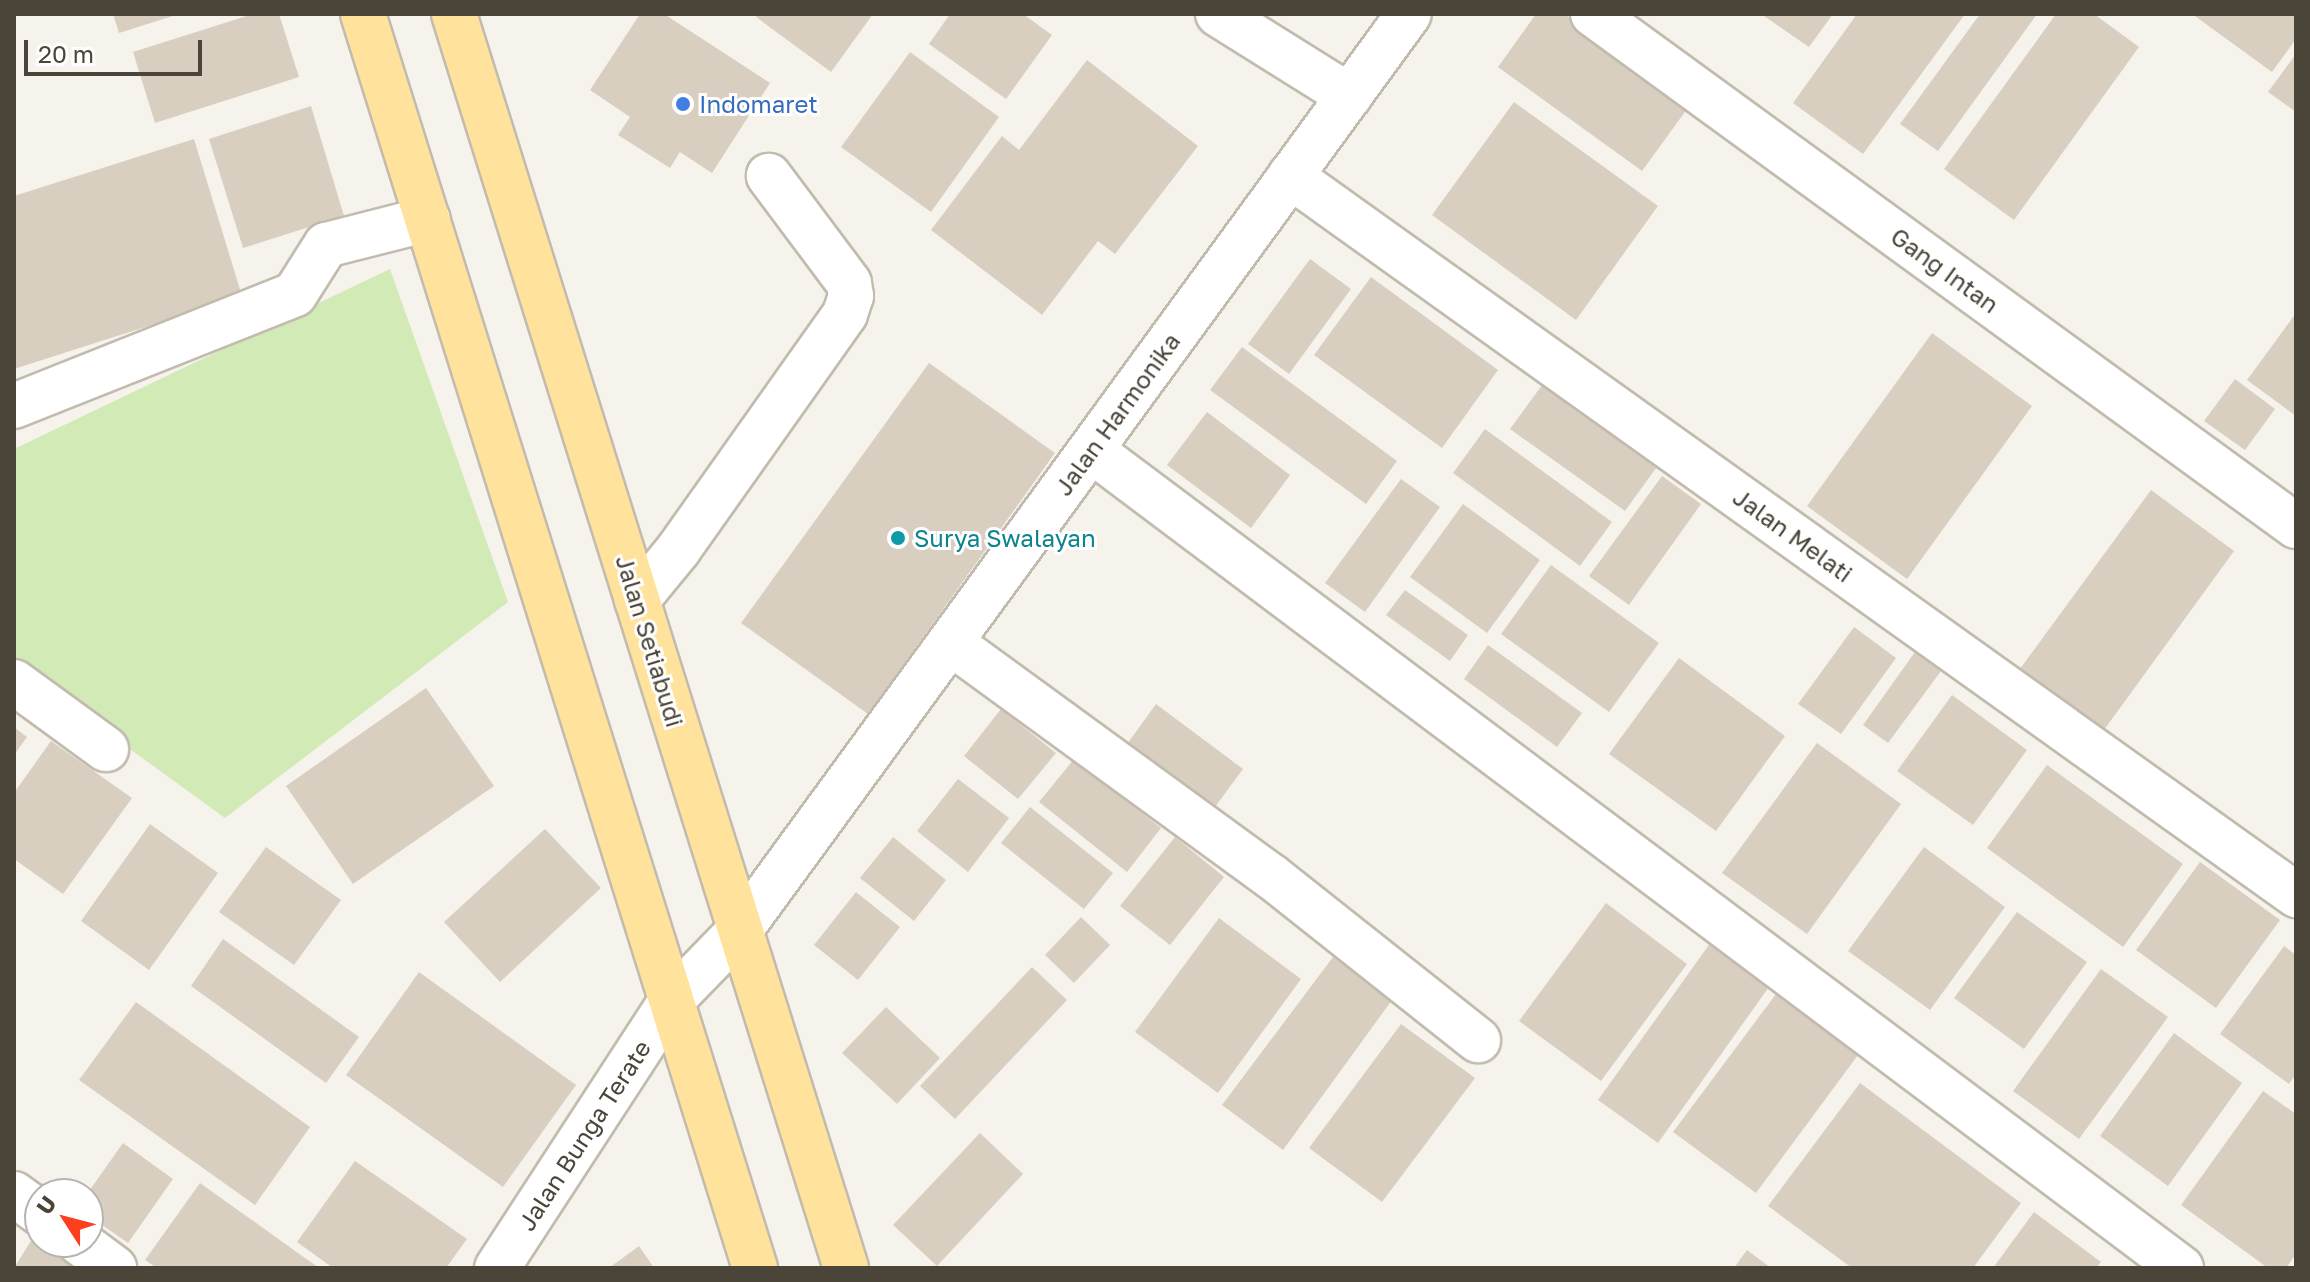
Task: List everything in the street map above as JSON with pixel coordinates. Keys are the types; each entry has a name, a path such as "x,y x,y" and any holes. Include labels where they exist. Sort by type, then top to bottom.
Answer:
{"main road":[{"path":"363,14 755,1268"},
{"name":"Jalan Setiabudi","path":"454,14 846,1268"}],"street":[{"path":"1218,14 1349,96"},
{"name":"Jalan Harmonika","path":"740,930 1409,14"},
{"name":"Gang Intan","path":"1593,14 2296,526"},
{"path":"637,600 696,525 845,314 851,296 849,283 769,176"},
{"name":"Jalan Melati","path":"1290,176 2296,895"},
{"path":"14,406 295,294 326,245 428,219"},
{"path":"1091,450 2181,1268"},
{"path":"951,643 1272,877 1478,1040"},
{"path":"14,682 106,749"},
{"name":"Jalan Bunga Terate","path":"497,1268 671,1001 740,930"}],"green space":[{"path":"390,269 508,602 225,818 14,665 14,449"}],"building":[{"path":"113,14 175,14 176,15 119,33"},
{"path":"253,14 279,14 299,77 155,123 133,52"},
{"name":"Indomaret","path":"640,14 664,14 770,83 712,173 680,152 670,168 618,135 630,117 590,90"},
{"path":"758,14 873,14 831,72 756,17"},
{"path":"950,14 1023,14 1052,35 1006,99 929,44"},
{"path":"1536,14 1565,14 1690,105 1642,171 1498,67"},
{"path":"1761,14 1833,14 1809,47"},
{"path":"1857,14 1965,14 1863,154 1793,103"},
{"path":"1980,14 2037,14 1938,151 1900,124"},
{"path":"2056,14 2094,14 2139,47 2014,220 1944,169"},
{"path":"2192,14 2296,14 2296,39 2272,72"},
{"path":"910,52 999,117 931,212 841,147"},
{"path":"2296,54 2296,112 2268,92"},
{"path":"1087,60 1198,146 1115,254 1098,241 1042,315 931,230 1002,136 1019,150"},
{"path":"1514,102 1658,206 1576,320 1432,215"},
{"path":"311,106 344,216 243,248 209,139"},
{"path":"194,139 242,296 14,369 14,196"},
{"path":"1310,259 1351,289 1289,374 1248,344"},
{"path":"1371,277 1498,370 1442,448 1314,355"},
{"path":"2296,313 2296,416 2247,380"},
{"path":"1932,333 2032,406 1907,579 1807,506"},
{"path":"1242,347 1397,461 1366,504 1210,390"},
{"name":"Surya Swalayan","path":"929,363 1055,453 868,714 741,623"},
{"path":"2235,379 2275,409 2245,450 2204,421"},
{"path":"1545,381 1659,464 1625,511 1510,429"},
{"path":"1207,412 1290,475 1251,528 1167,465"},
{"path":"1485,429 1612,522 1580,566 1453,473"},
{"path":"1662,476 1701,504 1629,605 1589,576"},
{"path":"1401,479 1440,507 1365,612 1325,583"},
{"path":"2151,490 2234,551 2104,730 2020,669"},
{"path":"1463,504 1540,560 1487,633 1410,577"},
{"path":"1551,565 1659,643 1609,712 1501,634"},
{"path":"1405,590 1468,635 1450,661 1386,615"},
{"path":"1854,627 1896,658 1841,734 1798,704"},
{"path":"1488,645 1582,713 1557,747 1464,679"},
{"path":"1915,652 1941,671 1888,743 1863,725"},
{"path":"1679,658 1785,736 1716,831 1609,754"},
{"path":"426,688 494,786 353,884 286,786"},
{"path":"1952,695 2027,750 1973,825 1897,771"},
{"path":"1156,704 1243,769 1212,811 1125,747"},
{"path":"1001,709 1056,753 1018,799 964,756"},
{"path":"14,727 27,737 14,755"},
{"path":"51,741 132,798 63,894 14,859 14,793"},
{"path":"1817,743 1901,804 1807,934 1722,873"},
{"path":"1074,759 1161,828 1127,872 1039,802"},
{"path":"2047,765 2183,864 2123,947 1987,848"},
{"path":"958,779 1009,818 968,872 917,831"},
{"path":"1030,807 1113,873 1084,909 1001,843"},
{"path":"150,824 218,873 149,970 81,921"},
{"path":"545,829 601,888 500,982 444,922"},
{"path":"893,837 946,880 914,921 860,878"},
{"path":"1175,837 1224,877 1170,945 1120,906"},
{"path":"266,847 341,900 294,965 219,912"},
{"path":"1924,847 2005,907 1930,1010 1848,951"},
{"path":"2200,862 2280,920 2216,1008 2136,950"},
{"path":"856,892 900,927 858,980 814,945"},
{"path":"1606,903 1687,964 1601,1081 1519,1021"},
{"path":"2017,912 2087,962 2024,1049 1954,998"},
{"path":"1081,917 1110,945 1074,983 1045,955"},
{"path":"1219,918 1301,979 1218,1093 1135,1032"},
{"path":"223,939 359,1037 326,1083 191,986"},
{"path":"1711,942 1771,984 1658,1143 1598,1100"},
{"path":"2284,946 2296,955 2296,1074 2289,1084 2220,1034"},
{"path":"1336,953 1395,996 1283,1150 1222,1105"},
{"path":"1032,967 1067,1000 955,1119 920,1086"},
{"path":"2101,969 2168,1017 2079,1139 2013,1091"},
{"path":"419,972 576,1085 503,1187 346,1075"},
{"path":"1779,990 1861,1051 1756,1193 1673,1132"},
{"path":"136,1002 310,1127 255,1205 79,1080"},
{"path":"886,1007 940,1058 897,1104 842,1053"},
{"path":"1401,1024 1475,1078 1382,1202 1309,1148"},
{"path":"2174,1033 2242,1083 2168,1186 2100,1136"},
{"path":"1860,1083 2021,1203 1973,1268 1852,1268 1768,1206"},
{"path":"2263,1091 2296,1114 2296,1254 2286,1268 2268,1268 2181,1205"},
{"path":"980,1133 1023,1174 937,1266 893,1225"},
{"path":"123,1143 173,1179 128,1243 104,1226 104,1178 98,1178"},
{"path":"355,1161 467,1239 446,1268 333,1268 297,1242"},
{"path":"200,1183 319,1268 157,1268 145,1260"},
{"path":"2034,1212 2101,1262 2096,1268 1993,1268"},
{"path":"639,1246 654,1268 609,1268"},
{"path":"1747,1250 1771,1268 1734,1268"},
{"path":"24,1252 24,1258 63,1258 78,1268 14,1268"}],"place":[{"name":"Indomaret","path":"683,104"},
{"name":"Surya Swalayan","path":"898,538"}]}
